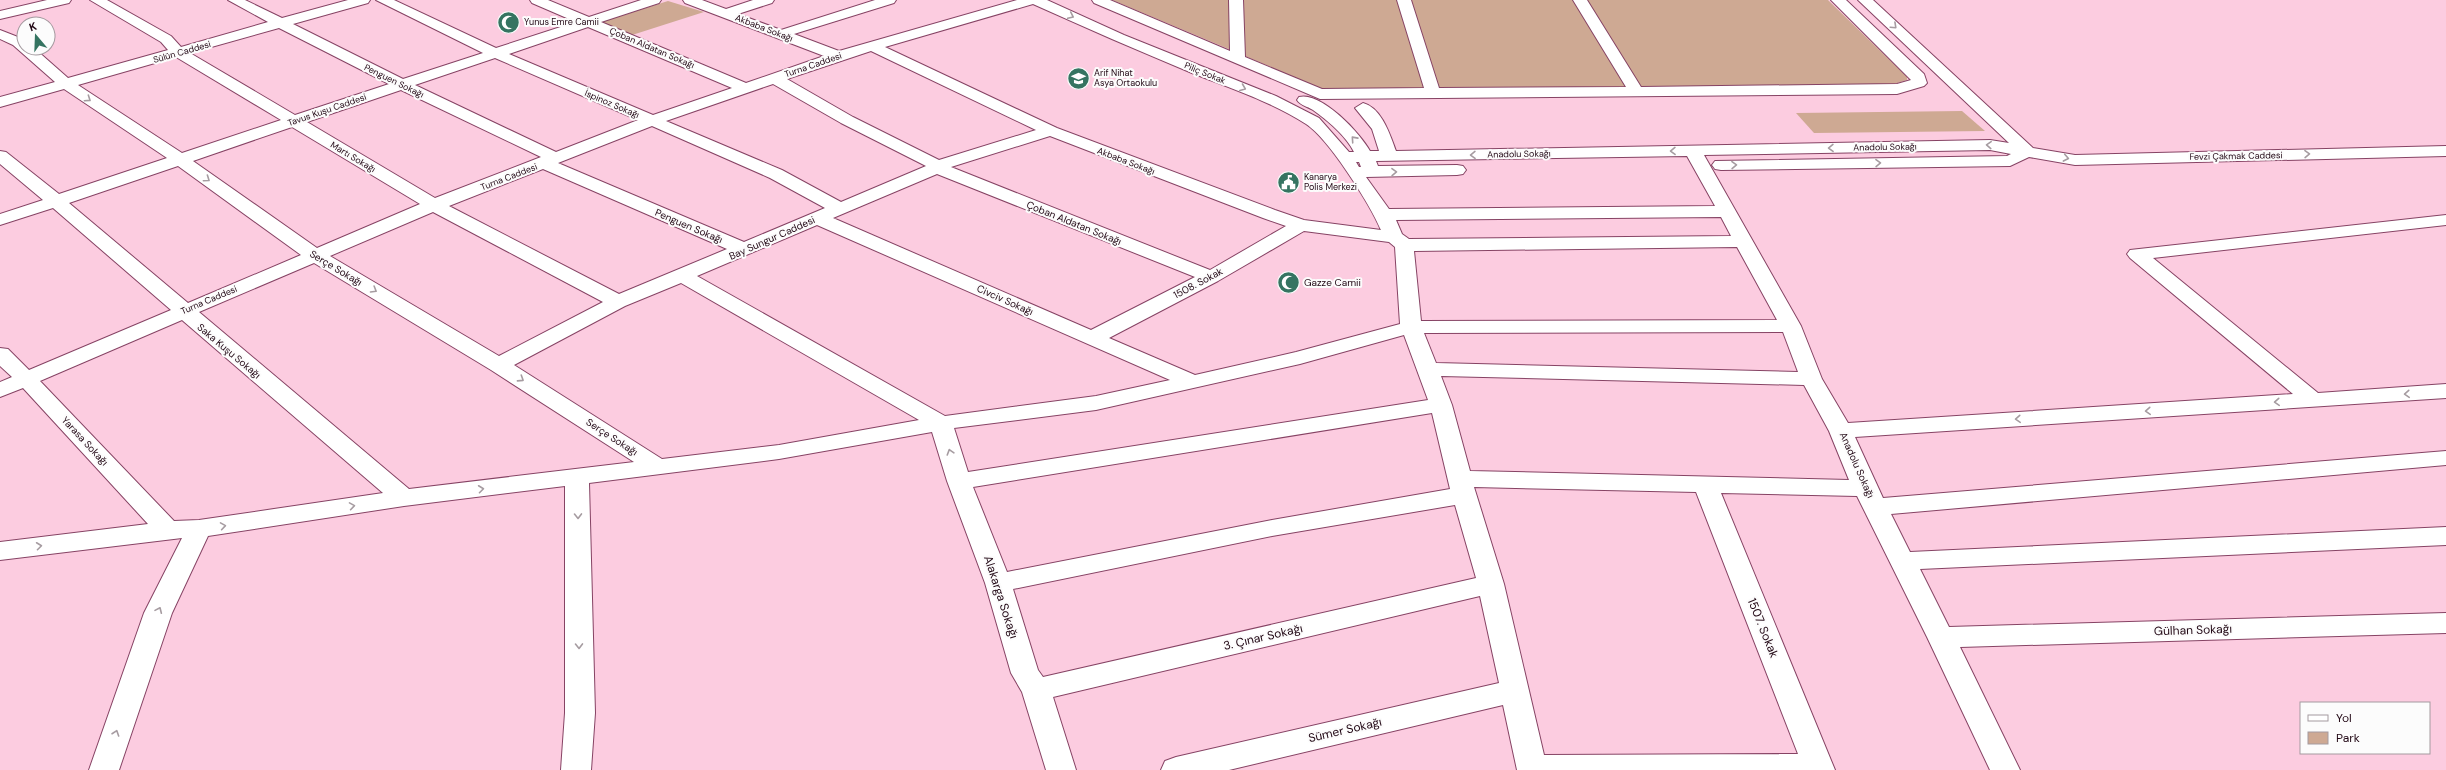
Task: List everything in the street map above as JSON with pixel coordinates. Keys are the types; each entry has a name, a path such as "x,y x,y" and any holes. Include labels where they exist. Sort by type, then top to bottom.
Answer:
{"street":[{"path":"0,15 62,0"},
{"name":"Martı Sokağı","path":"97,0 166,39 179,53 434,205 618,302"},
{"name":"Penguen Sokağı","path":"235,0 550,161 745,250"},
{"name":"Sülün Caddesi","path":"0,102 179,53 278,23 363,0"},
{"name":"İspinoz Sokağı","path":"383,0 495,53 776,174 840,209"},
{"name":"Çoban Aldatan Sokağı","path":"537,0 745,88"},
{"name":"Tavus Kuşu Caddesi","path":"0,220 179,159 294,122 400,84 654,0"},
{"name":"Akbaba Sokağı","path":"690,0 838,56"},
{"path":"726,13 768,0"},
{"path":"781,34 889,0"},
{"name":"Turna Caddesi","path":"0,390 27,380 182,311 434,205 651,121 838,56 1032,0"},
{"name":"Piliç Sokak","path":"1036,0 1119,38 1270,99 1313,121 1335,144 1344,157 1364,177"},
{"name":"Piliç Sokak","path":"1068,0 1318,106 1356,140 1365,156 1364,177"},
{"path":"1099,0 1320,94 1897,89 1910,87 1919,83 1919,78 1838,0"},
{"path":"1236,0 1238,59"},
{"path":"1404,0 1433,93"},
{"path":"1580,0 1636,91"},
{"path":"1866,0 2027,151"},
{"name":"Serçe Sokağı","path":"0,34 16,41"},
{"name":"Akbaba Sokağı","path":"872,46 1051,131 1301,225 1399,241 1744,241"},
{"name":"Serçe Sokağı","path":"34,56 65,83 179,159 314,255 499,365 660,468"},
{"name":"Çoban Aldatan Sokağı","path":"774,78 848,120 937,167 1211,277"},
{"path":"1363,108 1380,128 1389,156"},
{"name":"Bay Sungur Caddesi","path":"499,365 618,302 745,250 937,167 1051,131"},
{"name":"Anadolu Sokağı","path":"1344,157 1389,156 2010,161 2027,151"},
{"name":"Fevzi Çakmak Caddesi","path":"2027,151 2075,160 2446,151"},
{"name":"Saka Kuşu Sokağı","path":"0,156 56,201 182,311 404,498"},
{"name":"Anadolu Sokağı","path":"1364,177 1697,158"},
{"name":"Anadolu Sokağı","path":"1697,158 1791,326 1811,379 1841,431 1871,497 2005,770"},
{"path":"1364,177 1399,241 1411,327 1441,405 1462,487 1491,584 1513,690 1532,769 1819,768"},
{"path":"1384,215 1727,211"},
{"name":"Civciv Sokağı","path":"817,218 1193,382"},
{"path":"2313,400 2137,254 2446,220"},
{"name":"1508. Sokak","path":"1092,338 1211,277 1301,225"},
{"path":"683,276 941,423"},
{"path":"0,551 168,530 199,529 404,498 660,468 779,452 941,423 1096,403 1300,358 1411,327 1791,326"},
{"name":"Yarasa Sokağı","path":"0,354 27,380 168,530"},
{"path":"1426,369 1811,379"},
{"path":"1841,431 2446,391"},
{"path":"959,481 1441,405"},
{"name":"Alakarga Sokağı","path":"941,423 959,481 998,583 1025,673 1036,690 1062,770"},
{"path":"998,583 1272,528 1462,487 1706,486 1871,497 2446,458"},
{"path":"576,770 580,713 577,478"},
{"name":"1507. Sokak","path":"1706,486 1819,768"},
{"path":"104,770 158,613 199,529"},
{"path":"1903,561 2446,536"},
{"name":"3. Çınar Sokağı","path":"1036,690 1491,584"},
{"name":"Gülhan Sokağı","path":"1941,637 2446,623"},
{"name":"Sümer Sokağı","path":"1176,770 1513,690"}],"green space":[{"path":"1112,0 1230,0 1231,50"},
{"path":"1243,0 1399,0 1425,89 1324,90 1245,56"},
{"path":"1409,0 1574,0 1627,87 1437,89"},
{"path":"1586,0 1828,0 1907,77 1907,80 1891,85 1640,87"},
{"path":"668,1 704,12 629,36 598,23"},
{"path":"1962,111 1985,131 1814,133 1796,113"}],"place":[{"name":"Yunus Emre Camii","path":"508,22"},
{"name":"Arif Nihat Asya Ortaokulu","path":"1079,78"},
{"name":"Kanarya Polis Merkezi","path":"1289,182"},
{"name":"Gazze Camii","path":"1289,282"}]}
